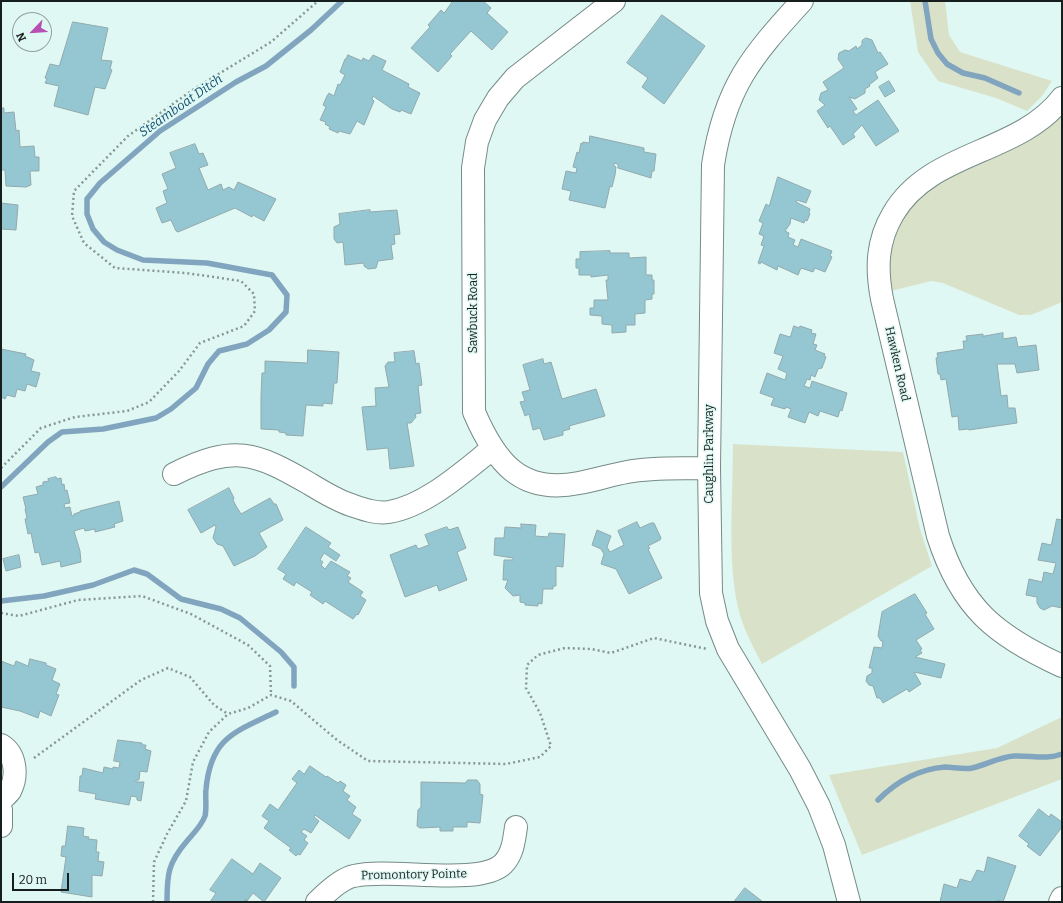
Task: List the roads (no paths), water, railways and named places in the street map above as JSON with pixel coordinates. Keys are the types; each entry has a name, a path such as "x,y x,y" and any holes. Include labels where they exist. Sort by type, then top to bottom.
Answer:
{"street":[{"name":"Sawbuck Road","path":"614,1 515,78 498,98 485,120 477,142 474,168 474,412 485,438 499,459 520,475 535,482 550,485 577,484 646,469 709,468"},
{"name":"Caughlin Parkway","path":"802,1 768,38 749,63 736,84 726,107 717,137 711,197 709,468 711,593 717,621 728,649 800,769 819,806 834,845 849,902"},
{"name":"Hawken Road","path":"1062,98 1050,113 1035,124 939,170 923,179 909,191 888,222 880,242 878,262 882,299 938,536 946,559 969,602 985,619 1018,645 1062,666"},
{"path":"174,474 194,464 222,456 244,455 267,461 340,502 369,511 389,512 408,506 438,490 492,449"},
{"path":"1,745 9,751 15,770 10,791 1,800"},
{"path":"1,810 1,826"},
{"name":"Promontory Pointe","path":"317,902 328,891 353,876 408,873 464,876 490,871 502,865 509,857 516,828"},
{"path":"1060,902 1062,898"}],"waterway":[{"name":"Steamboat Ditch","path":"1,487 48,442 62,432 103,429 156,418 171,409 196,388 208,364 219,351 247,344 269,330 286,312 287,295 272,275 207,263 143,260 117,250 104,242 93,229 87,214 87,199 100,183 160,131 236,82 266,66 311,30 342,1"},
{"path":"925,1 931,39 938,53 947,64 963,73 985,78 1019,93"},
{"name":"Steamboat Ditch","path":"1,601 44,596 93,585 134,570 147,574 181,599 221,609 240,618 281,652 294,667 294,686"},
{"name":"Steamboat Ditch","path":"167,902 168,876 172,863 181,849 200,826 205,816 206,789 213,758 220,747 237,731 276,712"},
{"path":"878,800 900,782 926,770 945,767 969,769 1014,756 1050,757 1062,754"}]}
